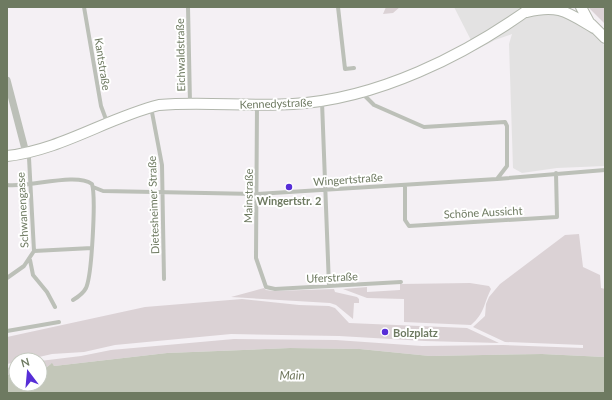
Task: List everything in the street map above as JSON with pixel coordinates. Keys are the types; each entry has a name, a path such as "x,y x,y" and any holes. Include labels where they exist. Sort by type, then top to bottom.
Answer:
{"main road":[{"path":"571,7 605,38"},
{"path":"581,7 592,26"},
{"name":"Kennedystraße","path":"7,156 26,154 39,150 151,107 190,104 292,104 322,101 360,92 419,72 466,48 528,9 553,8 572,14 592,26"}],"street":[{"name":"Kantstraße","path":"84,7 101,106 108,124"},
{"name":"Eichwaldstraße","path":"188,7 190,104"},
{"path":"338,7 345,69 354,68"},
{"path":"7,80 26,154"},
{"path":"360,92 374,105 424,127 505,122 507,126 507,166 497,179"},
{"path":"322,101 329,286"},
{"name":"Mainstraße","path":"257,105 256,258 265,285"},
{"name":"Dietesheimer Straße","path":"151,107 162,163 164,279"},
{"name":"Schwanengasse","path":"26,154 28,158 34,251 30,260 33,275 47,292 55,308"},
{"name":"Wingertstraße","path":"7,185 30,185 65,180 89,182 93,187 103,190 163,193 257,194 497,179 605,170"},
{"name":"Schöne Aussicht","path":"405,185 405,220 409,226 557,217 556,173"},
{"path":"73,300 84,292 90,273 93,187"},
{"path":"34,251 92,248"},
{"path":"7,278 18,272 30,260"},
{"name":"Uferstraße","path":"265,285 268,288 275,289 401,282"},
{"path":"7,331 59,322"}],"shaded area":[{"path":"386,7 400,7 393,13 383,14"},
{"path":"454,7 569,7 605,46 605,166 557,168 522,173 513,168 509,44 512,34 495,40 476,50"},
{"path":"588,7 605,7 605,24"},
{"path":"579,234 583,267 600,275 601,288 605,289 605,357 542,354 430,356 360,349 290,348 167,353 54,366 51,364 48,366 48,360 81,356 111,350 234,339 336,340 422,346 503,345 583,348 583,345 505,342 473,327 485,316 486,304 489,297 500,284 565,235"},
{"path":"470,283 489,286 491,289 479,317 471,325 404,322 404,299 367,298 343,289 367,287 367,292 400,290 400,284"},
{"path":"264,288 266,290 274,291 334,289 335,292 357,297 359,299 359,303 354,303 353,319 336,305 330,303 231,297"},
{"path":"242,299 299,305 329,306 335,308 349,323 467,328 499,343 425,341 339,336 231,334 115,345 84,352 48,355 48,352 8,352 7,364 7,337 145,307"}],"water":[{"name":"Main","path":"290,348 360,349 430,356 542,354 605,357 605,393 7,393 8,375 8,392 48,392 48,366 52,363 54,366 167,353"}],"place":[{"name":"Wingertstr. 2","path":"289,187"},
{"name":"Bolzplatz","path":"385,332"}]}
